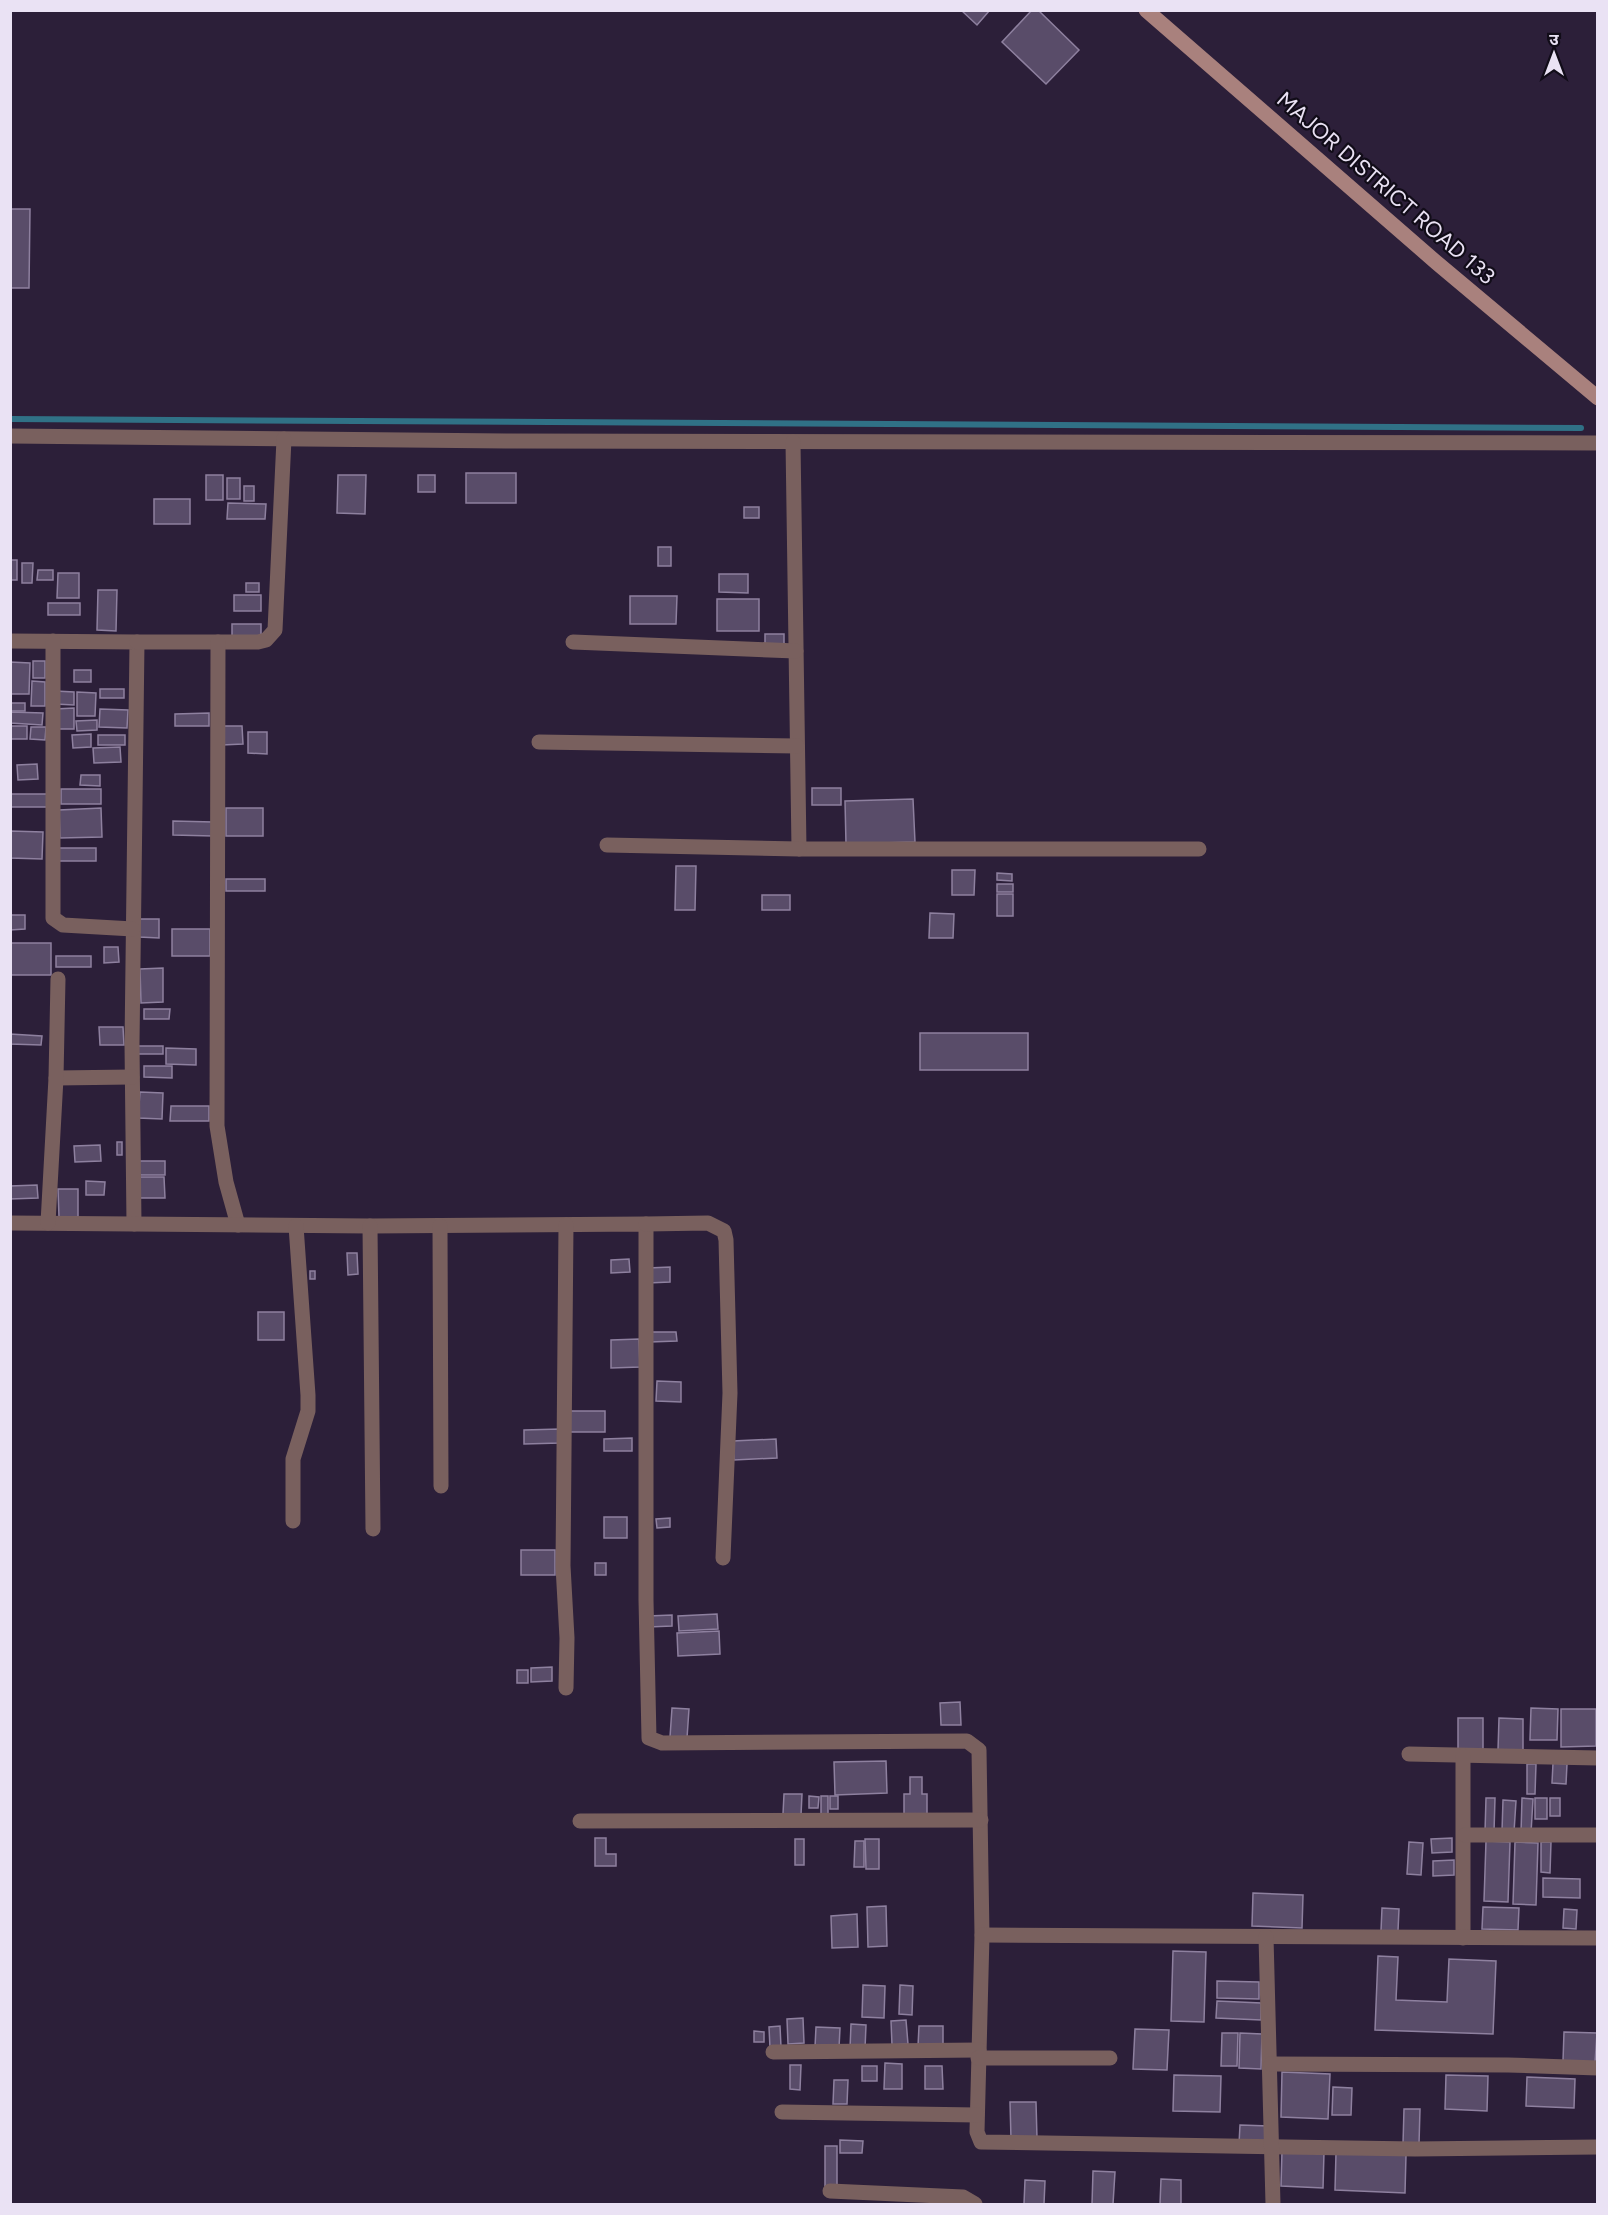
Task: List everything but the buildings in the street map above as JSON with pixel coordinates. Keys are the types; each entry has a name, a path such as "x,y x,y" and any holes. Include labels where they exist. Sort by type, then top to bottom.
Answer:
{"main road":[{"name":"MAJOR DISTRICT ROAD 133","path":"1146,10 1437,263 1598,398"}],"street":[{"path":"10,436 793,442 1598,443"},
{"path":"10,640 218,642 266,640 275,630 284,439"},
{"path":"793,442 799,849"},
{"path":"53,641 53,918 63,926 133,929"},
{"path":"134,1224 132,1077 137,642"},
{"path":"218,642 217,1126 226,1182 238,1225"},
{"path":"573,642 796,651"},
{"path":"539,742 797,746"},
{"path":"607,845 799,849 1199,849"},
{"path":"48,1223 56,1078 58,979"},
{"path":"56,1078 132,1077"},
{"path":"10,1223 296,1226 708,1223 724,1231 726,1240 730,1393 723,1558"},
{"path":"646,1224 646,1600 649,1738 662,1743 967,1741 979,1750 982,1935 977,2138 987,2144 1415,2149 1598,2147"},
{"path":"566,1225 563,1566 567,1638 566,1688"},
{"path":"293,1521 293,1459 305,1424 308,1395 296,1226"},
{"path":"370,1226 373,1529"},
{"path":"440,1226 441,1486"},
{"path":"1409,1754 1598,1758"},
{"path":"1463,1756 1465,1835 1463,1938"},
{"path":"580,1821 981,1820"},
{"path":"1465,1835 1598,1835"},
{"path":"982,1935 1598,1938"},
{"path":"1266,1937 1273,2205"},
{"path":"773,2052 1110,2058"},
{"path":"1271,2064 1508,2064 1598,2068"},
{"path":"782,2112 977,2115"},
{"path":"830,2191 963,2197 975,2205"}],"waterway":[{"path":"10,419 1581,428"}]}
